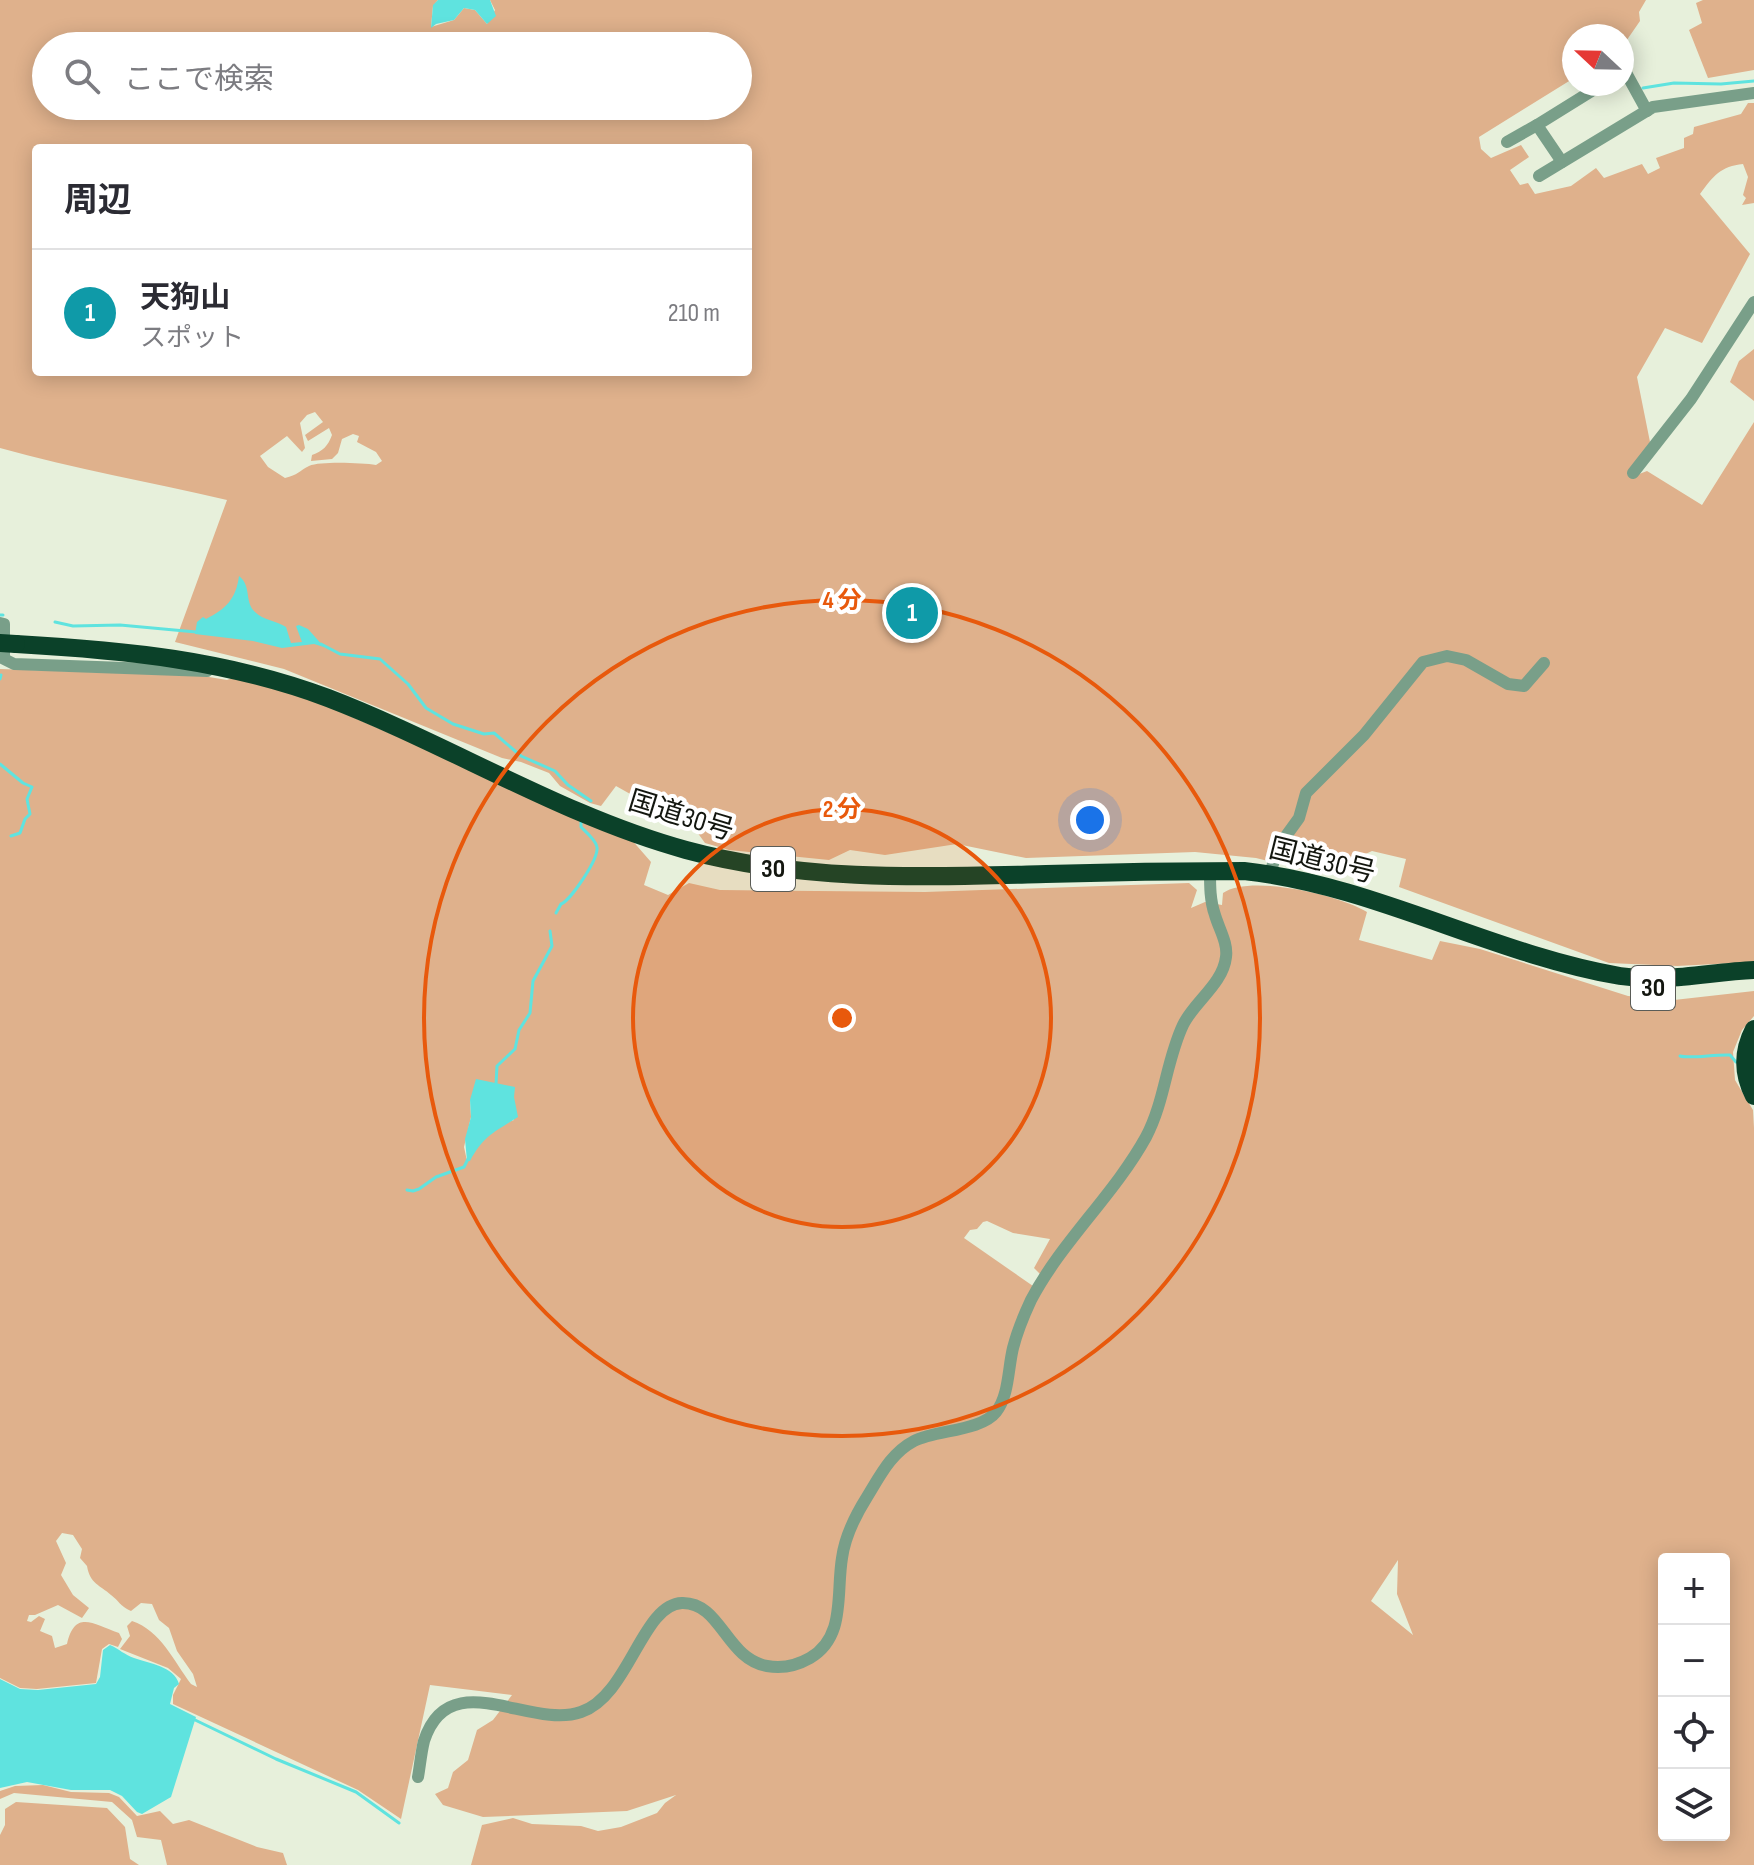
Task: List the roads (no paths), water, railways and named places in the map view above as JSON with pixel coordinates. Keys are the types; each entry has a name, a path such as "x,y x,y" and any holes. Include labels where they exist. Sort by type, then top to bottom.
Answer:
{"highway":[{"name":"国道30号","path":"8,644 117,650 221,665 330,699 592,816 643,836 722,859 796,872 882,877 1210,871 1270,874 1324,887 1557,961 1593,976 1638,987 1754,980"},
{"name":"国道30号","path":"1557,961 1643,979 1754,970"},
{"path":"1752,1033 1744,1060 1754,1096"}],"street":[{"path":"1634,87 1647,111"},
{"path":"1539,176 1653,107 1754,93"},
{"path":"1507,142 1584,96"},
{"path":"1537,125 1562,162"},
{"path":"1633,473 1691,399 1754,302"},
{"path":"0,623 4,624 4,659 14,664 214,672 221,665"},
{"path":"1270,874 1278,847 1299,818 1306,793 1364,735 1423,662 1447,656 1456,658 1477,665 1508,684 1524,686 1544,663"},
{"path":"418,1777 429,1730 445,1710 469,1701 496,1703 556,1717 584,1712 608,1695 657,1616 674,1604 694,1604 703,1609 742,1655 761,1665 797,1665 827,1644 837,1619 841,1561 848,1534 886,1467 915,1441 982,1422 996,1413 1004,1395 1018,1331 1034,1296 1145,1138 1158,1109 1183,1025 1194,1006 1218,978 1226,960 1225,941 1212,904 1210,871"}],"water":[{"path":"438,0 490,0 496,16 487,24 475,10 464,8 454,20 431,28 433,5"},
{"path":"239,576 255,612 286,627 291,643 302,642 296,626 299,625 308,629 324,647 314,644 282,648 195,634 197,622 213,615 229,602"},
{"path":"476,1079 515,1087 518,1117 491,1135 467,1161 465,1139"},
{"path":"110,1645 172,1673 179,1684 174,1688 170,1704 196,1717 171,1797 142,1814 110,1790 71,1790 27,1782 0,1788 0,1679 20,1689 38,1690 96,1684 100,1677 103,1650"}],"waterway":[{"path":"1643,88 1674,83 1754,81"},
{"path":"55,622 73,626 120,625 196,632"},
{"path":"321,644 340,654 380,659 408,684 426,708 453,724 484,734 494,733 521,756 555,771 568,785 591,801"},
{"path":"0,679 1,675"},
{"path":"0,764 32,787 27,799 30,814 20,833 11,836"},
{"path":"556,913 583,879 596,853 596,844 581,827 581,822"},
{"path":"496,1084 497,1066 515,1049 519,1030 530,1013 533,981 552,946 550,931"},
{"path":"1680,1056 1730,1055 1736,1062"},
{"path":"407,1190 419,1189 436,1177 464,1167 468,1159"},
{"path":"193,1719 276,1759 356,1792 399,1823"}],"place":[{"name":"天狗山","path":"912,613"}]}
